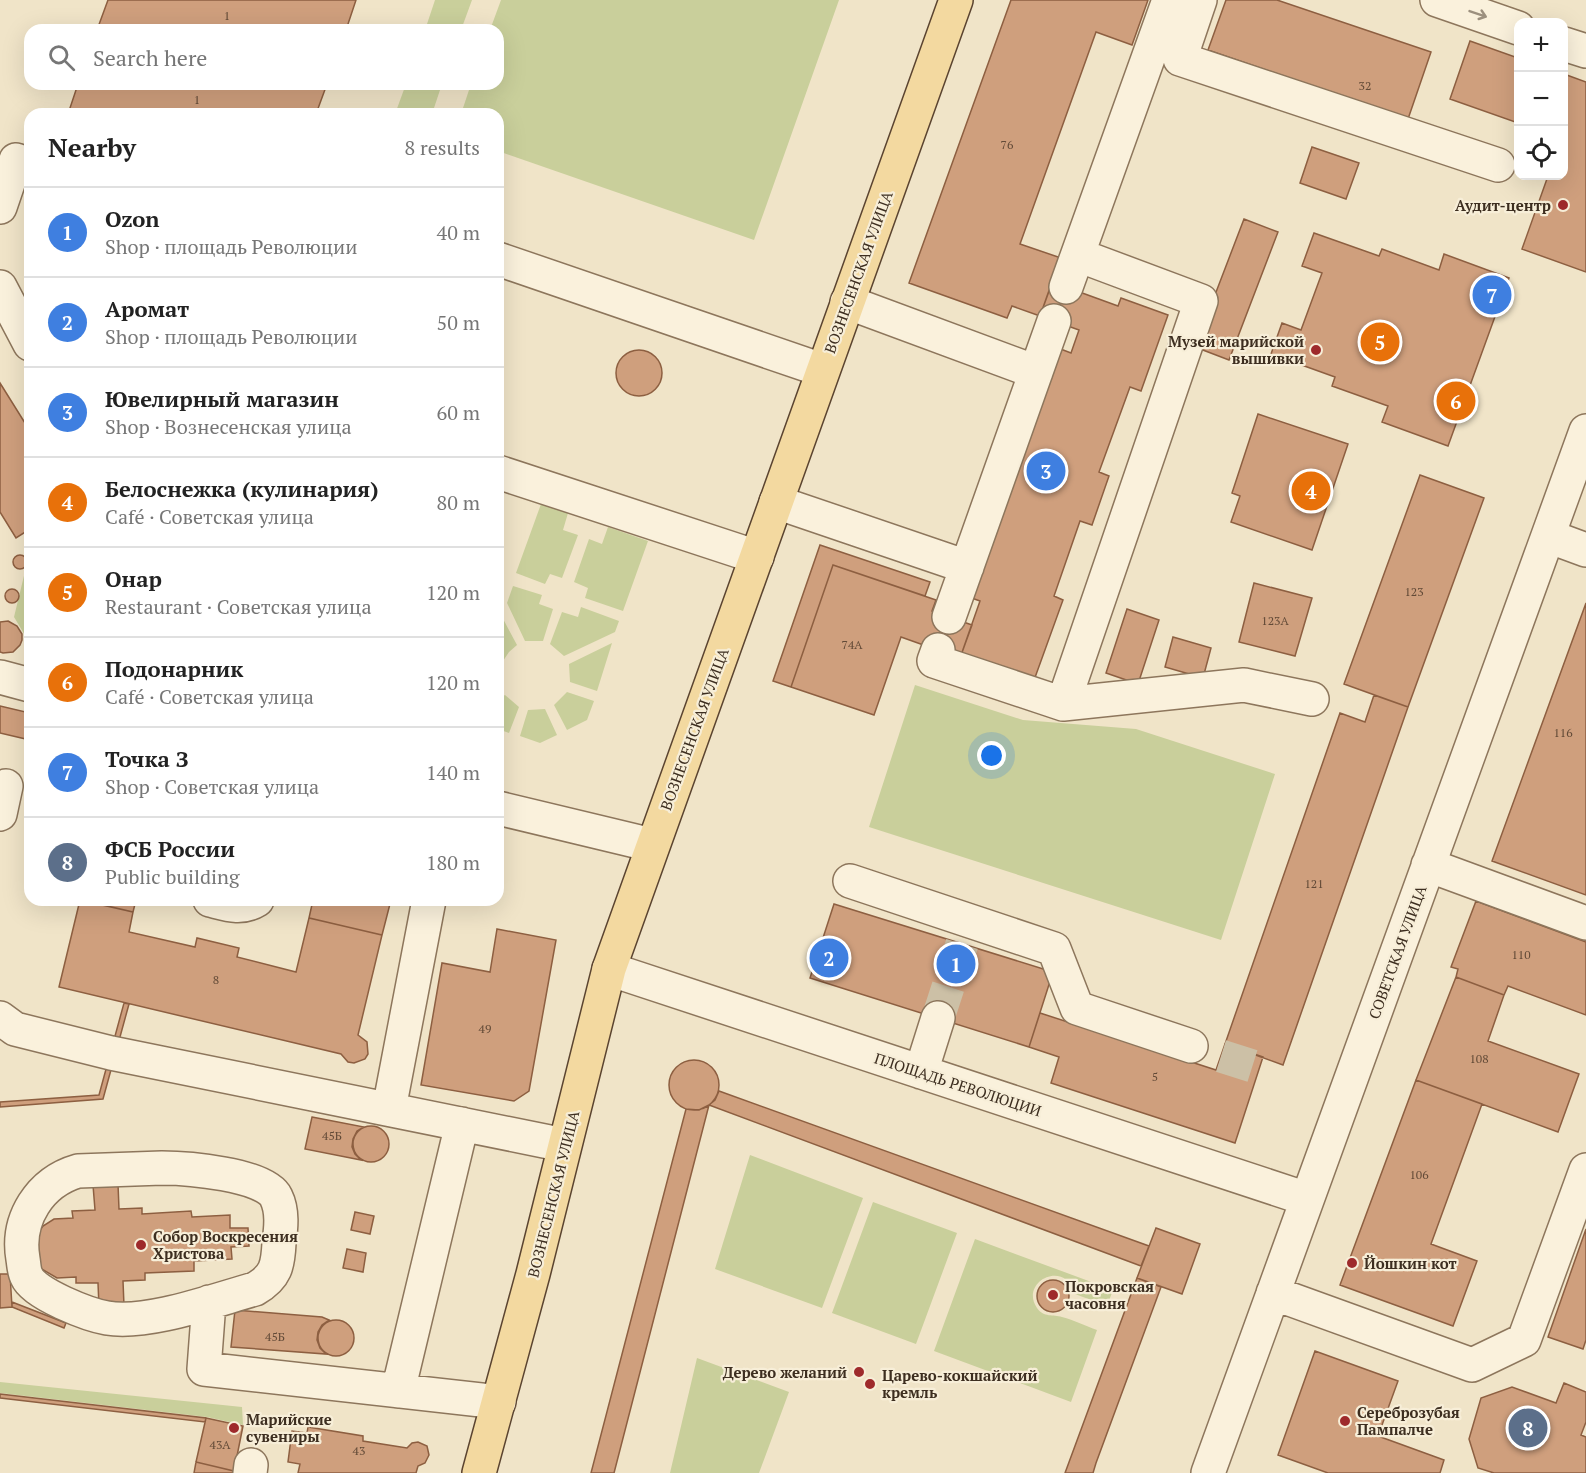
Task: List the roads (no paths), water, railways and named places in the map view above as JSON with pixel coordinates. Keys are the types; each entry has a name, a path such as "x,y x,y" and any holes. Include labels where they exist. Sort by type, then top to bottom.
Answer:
{"main road":[{"name":"ВОЗНЕСЕНСКАЯ УЛИЦА","path":"479,1473 533,1274 609,969 956,0"}],"street":[{"path":"1066,287 1169,0"},
{"path":"1200,0 1180,59 1498,165"},
{"path":"1437,0 1514,27"},
{"path":"1568,46 1586,51"},
{"path":"0,207 16,160 24,163"},
{"path":"1063,704 1201,301 1078,255"},
{"path":"504,261 822,370"},
{"path":"0,287 24,333"},
{"path":"847,302 1036,372"},
{"path":"949,617 1054,321"},
{"name":"СОВЕТСКАЯ УЛИЦА","path":"1208,1473 1586,431"},
{"path":"504,474 757,557"},
{"path":"776,502 967,567"},
{"path":"1548,536 1586,550"},
{"path":"938,650 934,661 1063,704 1244,685 1312,699"},
{"path":"0,677 24,683"},
{"path":"504,809 652,845"},
{"path":"1428,866 1586,923"},
{"path":"850,881 966,932 1054,949 1077,1008 1191,1046"},
{"path":"389,1109 428,906"},
{"name":"ПЛОЩАДЬ РЕВОЛЮЦИИ","path":"609,969 1307,1199"},
{"path":"0,1018 15,1029 111,1053 564,1145"},
{"path":"921,1072 938,1018"},
{"path":"398,1390 462,1124"},
{"path":"196,1169 243,1178 261,1185 276,1194 280,1209 278,1260 274,1272 266,1283 255,1289 209,1302 153,1317 130,1320 106,1318 46,1296 27,1278 21,1251 22,1233 31,1207 53,1182 78,1171 196,1169"},
{"path":"1273,1293 1472,1365 1524,1340 1586,1170"},
{"path":"209,1302 204,1369 499,1402"}],"tunnel":[{"path":"938,1018 962,944"},
{"path":"1221,1056 1259,1068"}],"place":[{"name":"Аудит-центр","path":"1563,205"},
{"name":"Точка З","path":"1492,295"},
{"name":"Онар","path":"1380,342"},
{"name":"Музей марийской вышивки","path":"1316,350"},
{"name":"Подонарник","path":"1456,401"},
{"name":"Ювелирный магазин","path":"1046,471"},
{"name":"Белоснежка (кулинария)","path":"1311,491"},
{"name":"Аромат","path":"829,958"},
{"name":"Ozon","path":"956,964"},
{"name":"Собор Воскресения Христова","path":"141,1245"},
{"name":"Йошкин кот","path":"1352,1263"},
{"name":"Покровская часовня","path":"1053,1295"},
{"name":"Дерево желаний","path":"859,1372"},
{"name":"Царево-кокшайский кремль","path":"870,1384"},
{"name":"Сереброзубая Пампалче","path":"1345,1421"},
{"name":"Марийские сувениры","path":"234,1428"},
{"name":"ФСБ России","path":"1528,1428"}]}
